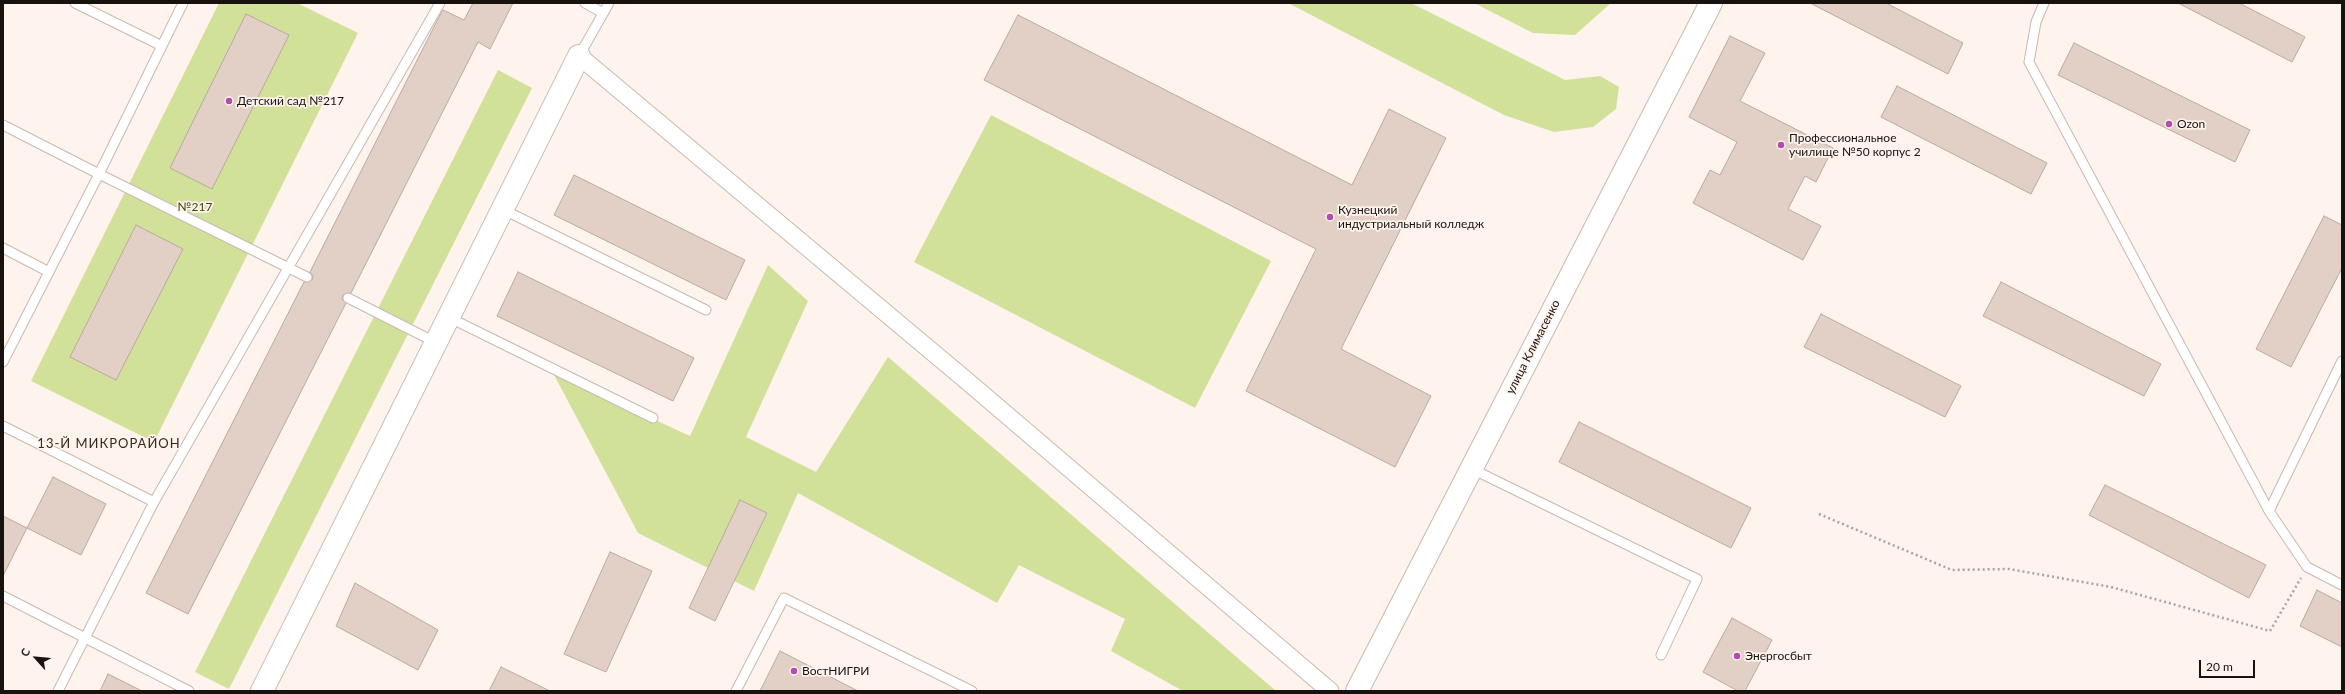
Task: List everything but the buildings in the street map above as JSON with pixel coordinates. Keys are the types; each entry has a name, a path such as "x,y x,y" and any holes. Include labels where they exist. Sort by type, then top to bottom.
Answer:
{"street":[{"name":"улица Климасенко","path":"1357,691 1470,468 1711,3"},
{"path":"262,691 435,342 504,210 579,56 967,381 1330,691"}],"lane":[{"path":"75,3 162,46"},
{"path":"3,362 99,174 183,3"},
{"path":"58,691 154,502 440,3"},
{"path":"585,3 603,13"},
{"path":"579,56 609,3"},
{"path":"2044,3 2036,22 2029,62 2269,510 2307,567 2342,585"},
{"path":"3,125 307,277"},
{"path":"504,210 706,310"},
{"path":"3,248 49,272"},
{"path":"348,298 435,342"},
{"path":"448,317 653,418"},
{"path":"2269,510 2342,361"},
{"path":"3,426 154,502"},
{"path":"1470,468 1696,579 1661,655"},
{"path":"3,596 189,691"},
{"path":"736,691 784,598 972,691"}],"path":[{"path":"1819,514 1952,570 2009,569 2111,587 2270,631 2307,567"}],"green space":[{"name":"№217","path":"219,3 297,3 358,33 154,442 31,381"},
{"path":"1288,3 1411,3 1565,80 1600,76 1619,87 1616,109 1593,127 1554,132 1504,115"},
{"path":"1474,3 1611,3 1575,35 1533,33"},
{"path":"498,70 532,88 229,689 195,672"},
{"path":"991,115 1271,261 1195,408 914,262"},
{"path":"768,265 808,301 746,437 816,472 888,357 1276,691 1183,691 1111,651 1125,619 1019,565 997,603 798,493 754,591 638,533 553,373 690,436"}],"place":[{"name":"Детский сад №217","path":"229,101"},
{"name":"Ozon","path":"2169,124"},
{"name":"Профессиональное училище №50 корпус 2","path":"1781,145"},
{"name":"Кузнецкий индустриальный колледж","path":"1330,217"},
{"name":"Энергосбыт","path":"1737,656"},
{"name":"ВостНИГРИ","path":"794,671"}],"district":[{"name":"13-Й МИКРОРАЙОН","path":"109,444"}]}
